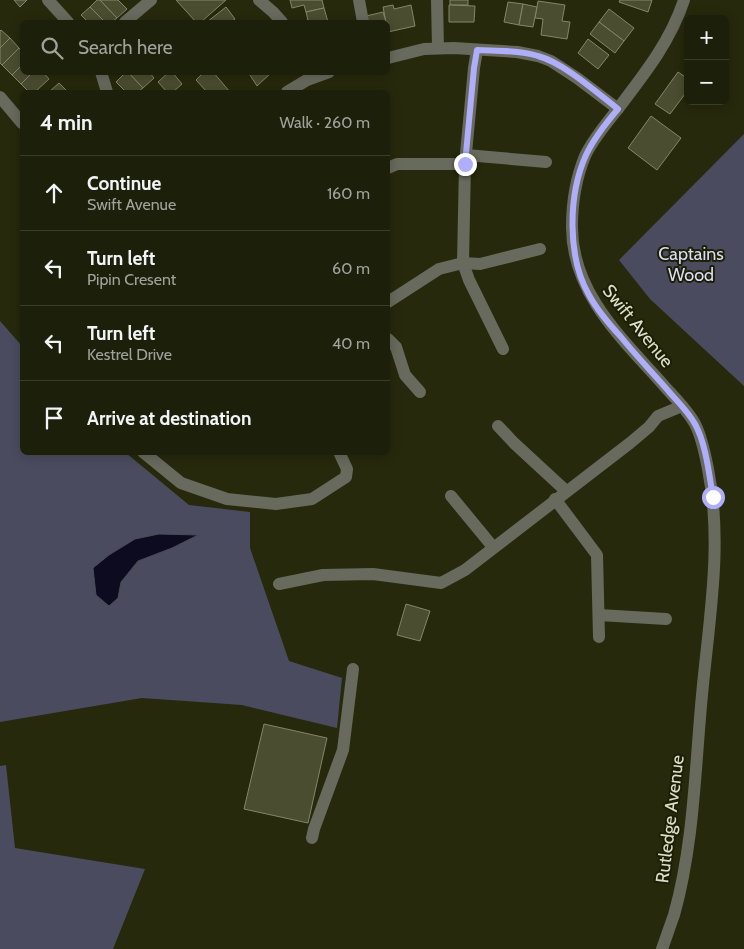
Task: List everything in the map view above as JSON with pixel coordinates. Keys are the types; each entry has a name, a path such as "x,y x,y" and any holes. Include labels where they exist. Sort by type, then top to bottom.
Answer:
{"street":[{"path":"48,0 66,20"},
{"path":"127,20 151,0"},
{"path":"259,0 280,20"},
{"path":"359,0 364,20"},
{"path":"437,0 438,48"},
{"name":"Swift Avenue","path":"684,0 679,16 661,50 600,131 586,155 576,186 572,229 575,253 588,294 602,315 682,406 695,424 705,455 713,497 716,528 711,618 702,692"},
{"path":"390,58 424,49 438,48 517,52 538,56 551,61 577,78 618,109"},
{"path":"477,50 465,159 463,263 469,280 503,349"},
{"path":"102,75 106,90"},
{"path":"289,90 305,76"},
{"path":"0,97 20,121"},
{"path":"390,167 397,164 465,159 546,162"},
{"path":"390,301 439,269 463,263 480,264 540,249"},
{"path":"390,341 396,347 405,375 420,392"},
{"path":"279,584 323,575 373,574 441,583 465,570 650,427 658,416 682,406"},
{"path":"498,426 566,491"},
{"path":"147,455 181,483 227,499 276,504 312,500 346,477 348,469 341,455"},
{"path":"450,496 493,547"},
{"path":"555,499 597,554 599,637"},
{"path":"599,615 666,619"},
{"path":"312,838 342,750 353,669"},
{"name":"Rutledge Avenue","path":"662,949 674,914 687,854 702,692"}],"green space":[{"name":"Captains Wood","path":"744,134 744,386 650,299 619,260"},
{"path":"0,321 20,344 20,455 128,455 189,505 250,512 250,548 289,661 342,678 337,728 242,705 142,698 0,722","holes":["196,536 172,548 138,561 121,582 93,568 109,555 135,539"]},
{"path":"6,765 15,848 145,869 113,949 0,949 0,766"}],"shaded area":[{"path":"159,534 198,535 172,548 138,561 121,582 118,598 109,606 96,595 93,568 109,555 135,539"}],"building":[{"path":"14,0 27,0 20,7"},
{"path":"97,0 100,0 117,18 114,20 103,20 90,7"},
{"path":"100,0 118,0 127,9 117,18"},
{"path":"176,0 226,0 203,20 194,20"},
{"path":"290,0 322,0 324,8 306,12 304,5 292,8"},
{"path":"450,0 468,0 468,5 450,5"},
{"path":"620,0 652,0 648,12 619,2"},
{"path":"538,1 565,5 562,21 570,22 567,39 541,35 543,19 535,18"},
{"path":"508,2 523,4 519,25 504,22"},
{"path":"523,4 537,7 533,27 519,25"},
{"path":"393,5 394,9 411,5 415,26 390,32 390,20 386,20 383,7"},
{"path":"449,5 475,6 474,22 449,22"},
{"path":"90,7 103,20 86,20 81,15"},
{"path":"226,7 235,19 234,20 210,20"},
{"path":"324,8 327,20 308,20 306,12"},
{"path":"609,9 634,28 624,41 599,22"},
{"path":"383,12 385,20 367,20 366,16"},
{"path":"599,22 624,41 615,53 590,34"},
{"path":"0,31 10,38 0,48"},
{"path":"10,38 19,48 2,65 0,63 0,48"},
{"path":"588,39 609,55 598,69 578,53"},
{"path":"19,48 20,67 12,75 2,65"},
{"path":"20,67 20,75 30,75 21,84 12,75"},
{"path":"678,72 684,76 684,95 670,114 655,104"},
{"path":"30,75 46,75 49,79 37,90 27,90 21,84"},
{"path":"123,75 131,75 143,88 140,90 124,90 116,82"},
{"path":"131,75 152,75 154,78 143,88"},
{"path":"166,75 174,75 182,84 175,90 165,90 158,82"},
{"path":"201,75 216,75 228,90 205,90 196,80"},
{"path":"250,75 269,75 257,86"},
{"path":"59,83 66,90 51,90"},
{"path":"651,116 681,138 657,170 628,148"},
{"path":"406,604 430,611 420,641 397,635"},
{"path":"264,724 327,738 308,823 244,809"}],"route":[{"path":"465,164 477,50 517,52 538,56 551,61 618,109 600,131 586,155 580,171 573,208 572,229 575,253 588,294 602,315 682,406 695,424 705,455 713,497"}]}
